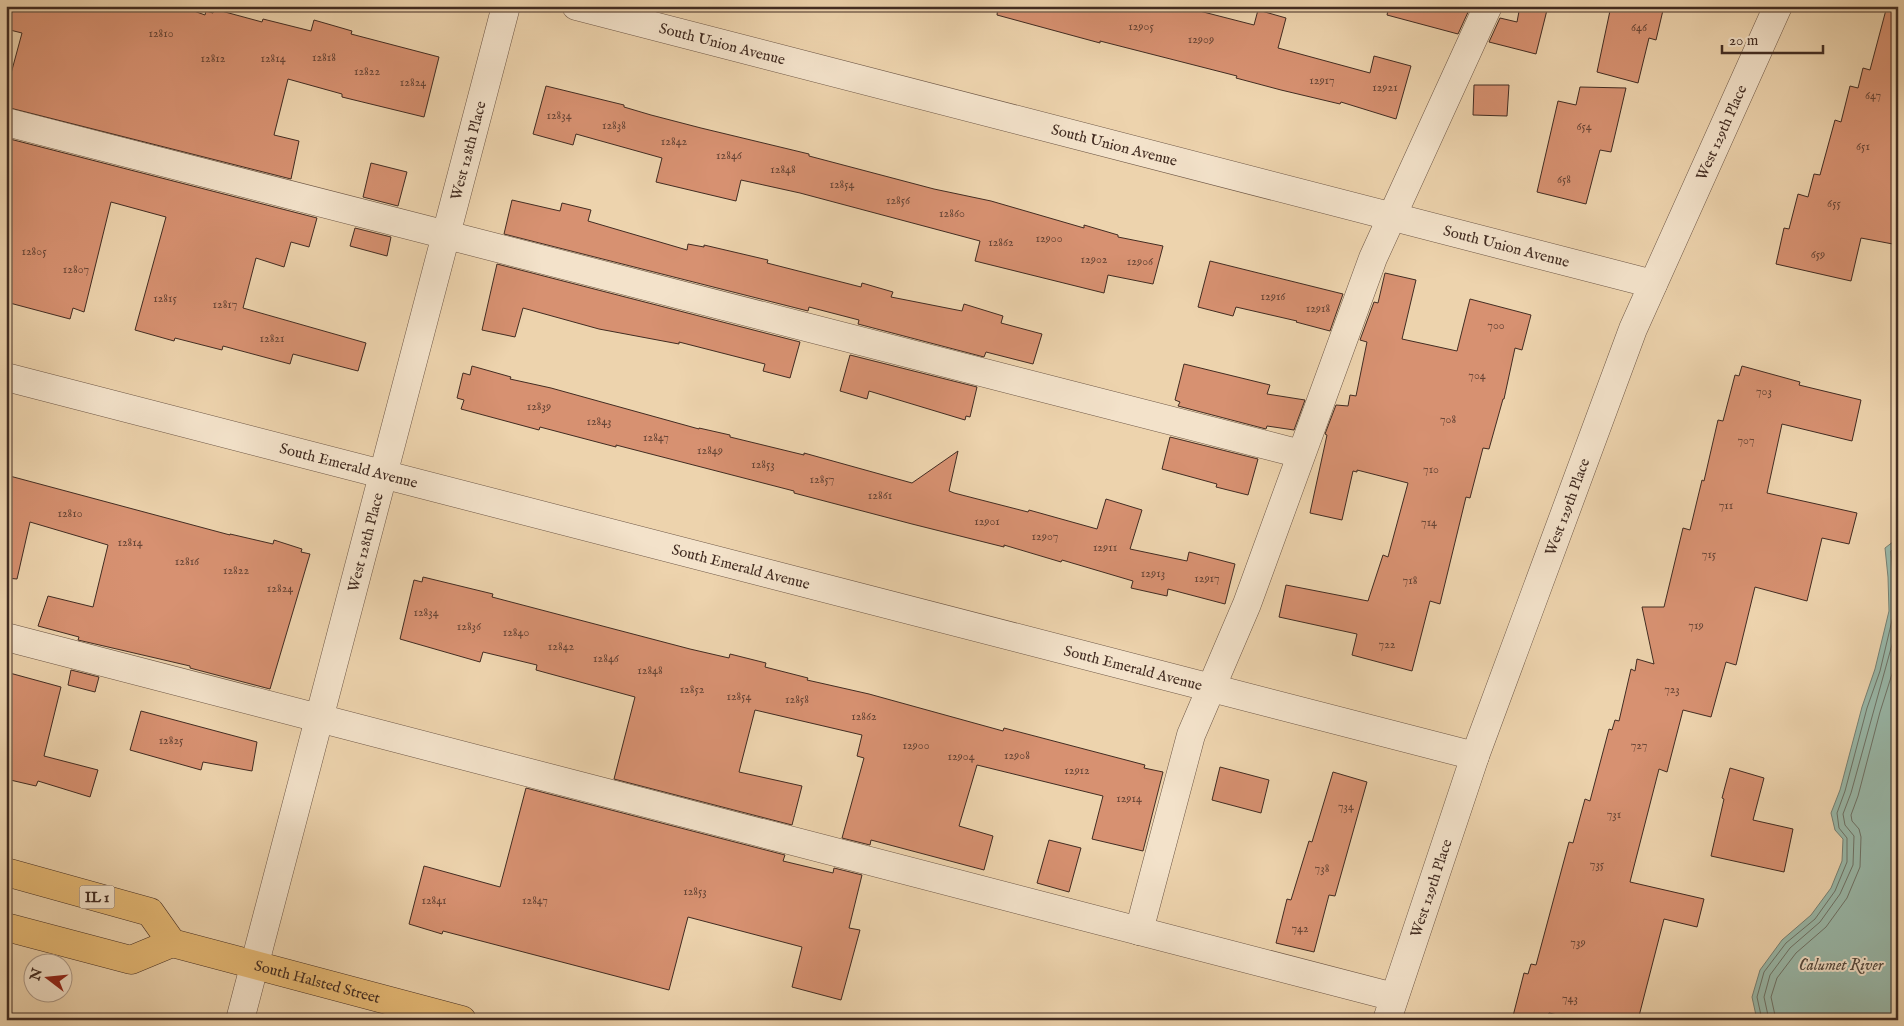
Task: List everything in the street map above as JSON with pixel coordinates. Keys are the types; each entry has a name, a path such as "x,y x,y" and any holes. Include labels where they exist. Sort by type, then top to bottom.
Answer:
{"main road":[{"name":"IL 1","path":"6,872 150,912 172,943"},
{"path":"6,927 131,960 172,943"},
{"name":"South Halsted Street","path":"172,943 462,1020"}],"street":[{"name":"West 128th Place","path":"240,1020 506,6"},
{"name":"South Union Avenue","path":"576,6 1653,284"},
{"path":"1140,931 1191,734 1247,604 1373,258 1488,6"},
{"name":"West 129th Place","path":"1390,1008 1475,756 1633,329 1778,6"},
{"path":"6,122 1301,454"},
{"name":"South Emerald Avenue","path":"6,377 1475,756"},
{"path":"6,636 1140,931 1390,1008"}],"water":[{"name":"Calumet River","path":"1898,538 1898,1020 1757,1020 1752,997 1760,970 1782,940 1811,915 1831,888 1842,861 1843,839 1835,830 1831,813 1840,790 1862,707 1875,669 1889,611 1885,548"}],"building":[{"path":"6,6 180,6 205,15 206,11 213,13 214,9 262,22 263,19 311,31 314,20 352,31 351,34 439,57 424,117 342,97 342,94 288,79 274,135 299,141 291,179 6,107 6,92 22,33 6,29"},
{"path":"998,6 1180,6 1254,25 1258,10 1286,18 1278,48 1370,73 1374,56 1411,66 1396,119 1341,102 1340,104 1281,90 1236,78 1237,76 1100,41 1100,43 997,15"},
{"path":"1389,6 1453,6 1469,10 1458,34 1387,15"},
{"path":"1520,6 1548,6 1536,54 1489,42 1500,18 1517,22"},
{"path":"1611,6 1664,6 1656,40 1649,38 1638,83 1597,72"},
{"path":"1887,6 1898,6 1898,245 1861,238 1851,281 1776,264 1784,228 1789,229 1798,194 1808,197 1814,174 1820,175 1835,120 1841,122 1850,86 1858,88 1863,68 1870,70"},
{"path":"1474,85 1509,85 1507,116 1473,115"},
{"path":"546,86 624,105 624,107 701,128 809,154 809,156 934,189 991,201 1084,228 1084,225 1118,235 1118,237 1163,246 1153,284 1108,275 1104,293 975,261 980,241 800,193 741,180 736,201 656,182 662,158 576,134 573,145 533,134"},
{"path":"1580,87 1626,88 1611,152 1600,150 1586,204 1537,192 1558,101 1576,105"},
{"path":"6,138 317,218 309,247 291,242 284,267 256,258 243,308 366,343 358,371 293,354 290,364 223,346 222,350 175,338 174,341 135,330 166,217 111,202 84,312 73,308 70,319 6,302"},
{"path":"371,163 407,172 398,206 363,197"},
{"path":"512,200 560,211 562,203 591,210 588,221 687,250 688,244 704,247 704,245 768,260 767,263 861,287 862,283 893,292 891,297 962,311 964,304 1003,316 1001,323 1042,334 1033,364 986,352 984,357 858,324 859,320 809,307 808,311 504,234"},
{"path":"355,228 391,237 387,256 350,246"},
{"path":"1210,261 1343,294 1330,331 1297,321 1236,307 1233,316 1198,307"},
{"path":"497,264 800,342 790,378 763,371 765,364 679,342 679,344 599,329 523,308 515,337 482,330"},
{"path":"1385,273 1416,280 1402,339 1457,351 1470,299 1531,315 1522,350 1515,348 1504,399 1489,449 1483,448 1470,498 1466,497 1440,604 1430,601 1412,671 1352,655 1357,634 1279,617 1286,585 1368,601 1383,555 1388,557 1408,483 1357,470 1357,472 1353,471 1342,520 1310,513 1327,435 1325,434 1336,405 1348,406 1350,395 1356,396 1367,342 1360,340 1374,302 1378,303"},
{"path":"850,355 977,387 970,417 966,416 965,420 869,391 867,399 840,391"},
{"path":"1184,364 1270,385 1267,394 1305,400 1294,430 1267,426 1266,429 1178,406 1180,402 1175,400"},
{"path":"472,366 511,377 510,379 551,388 699,429 730,435 730,437 804,455 804,453 912,483 958,451 949,491 954,493 1028,512 1029,510 1097,529 1106,499 1142,510 1130,549 1187,561 1189,552 1235,564 1225,604 1168,589 1167,596 1131,588 1133,581 1062,560 1061,562 1004,545 1004,547 912,524 616,445 616,447 540,427 539,430 461,409 464,400 457,398 463,373 470,375"},
{"path":"1742,366 1800,382 1799,385 1861,400 1852,441 1782,424 1767,493 1857,513 1849,544 1822,538 1807,601 1755,587 1736,665 1726,662 1711,717 1683,710 1667,772 1659,769 1630,882 1704,899 1697,927 1664,919 1638,1020 1578,1020 1549,1013 1547,1020 1512,1020 1524,973 1528,974 1531,964 1536,965 1569,842 1573,843 1585,799 1590,801 1609,729 1612,730 1615,720 1619,721 1631,669 1635,671 1637,659 1654,664 1642,607 1664,607 1683,528 1690,530 1718,420 1723,421 1735,375 1739,376"},
{"path":"1170,437 1258,459 1248,495 1216,487 1217,484 1162,469"},
{"path":"6,475 230,535 273,544 274,540 302,549 301,552 310,554 270,689 190,668 190,666 78,640 79,637 38,626 48,596 93,607 108,545 30,522 17,579 6,578"},
{"path":"423,577 493,594 492,597 690,649 729,658 730,654 766,663 765,667 808,678 807,680 869,694 1003,731 1004,728 1145,765 1144,768 1163,772 1143,851 1092,839 1103,796 977,765 959,826 993,836 984,870 871,840 870,845 842,838 864,758 857,756 862,735 755,710 739,772 802,786 792,825 614,779 635,697 536,670 537,665 483,652 480,662 400,639 414,580 422,582"},
{"path":"71,670 99,677 95,692 68,685"},
{"path":"6,672 61,687 44,756 98,770 90,797 38,781 36,786 6,779"},
{"path":"141,711 257,742 252,771 203,762 201,770 130,750"},
{"path":"1220,767 1269,780 1261,813 1212,800"},
{"path":"1730,768 1764,778 1753,820 1793,829 1784,872 1711,856"},
{"path":"1333,772 1367,782 1335,896 1329,895 1314,952 1276,943 1287,899 1291,900 1309,841 1312,842"},
{"path":"526,788 785,855 783,861 833,873 834,868 862,875 849,928 860,930 841,1000 792,987 802,947 688,917 669,990 443,931 442,934 409,924 424,866 500,887"},
{"path":"1049,840 1081,848 1069,892 1037,883"}]}
